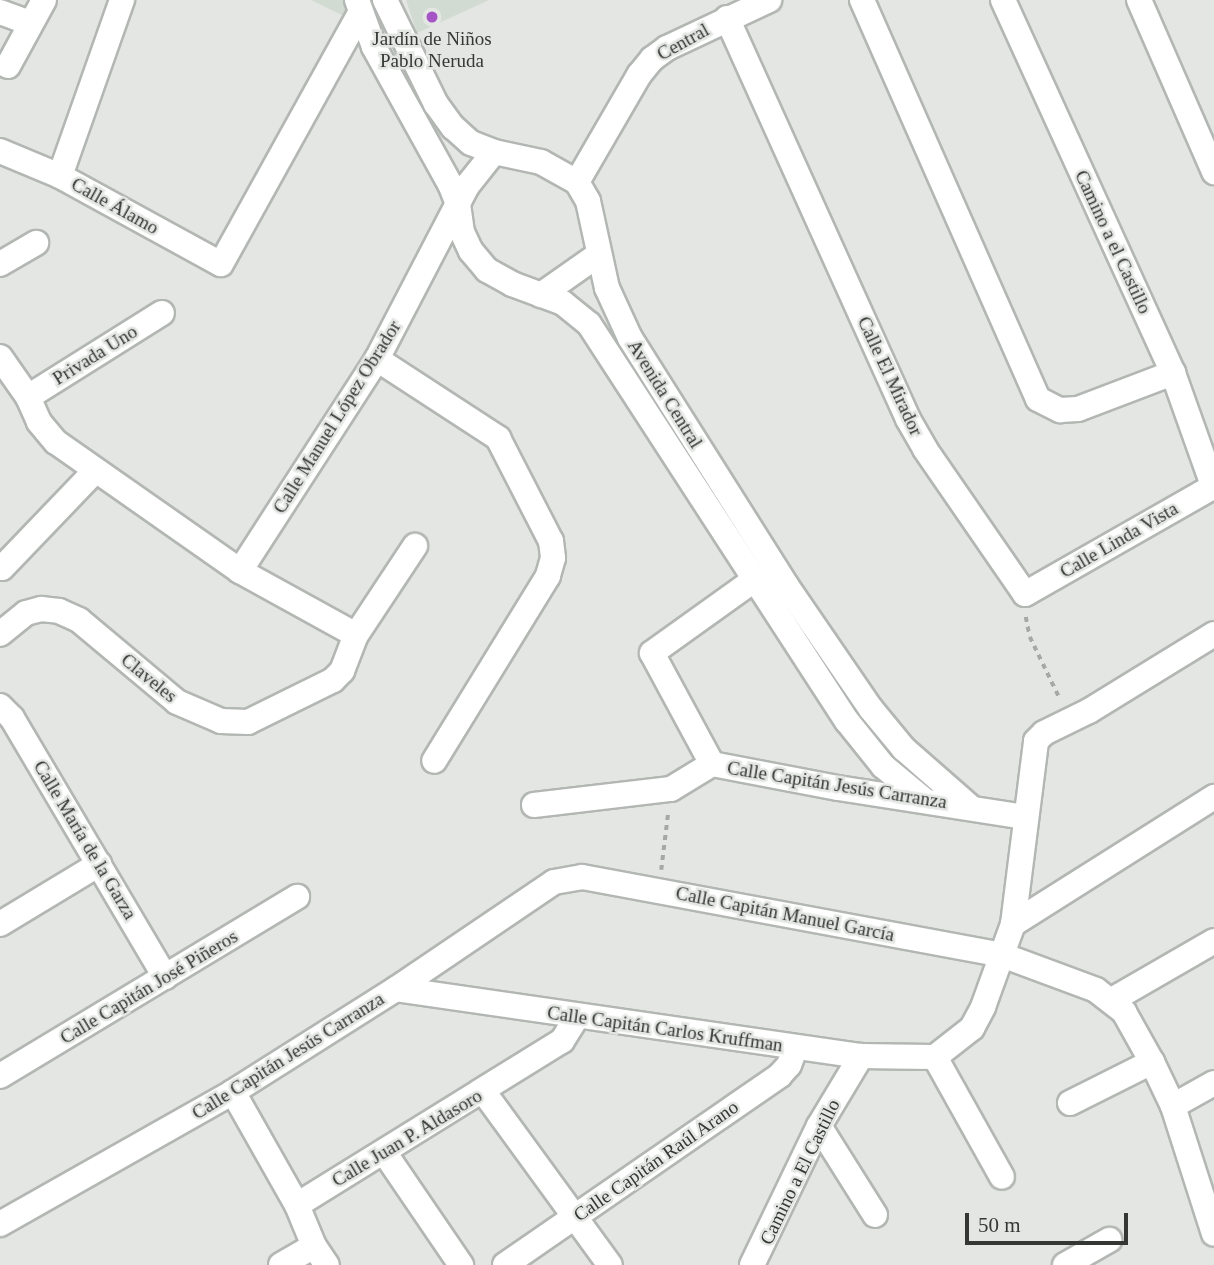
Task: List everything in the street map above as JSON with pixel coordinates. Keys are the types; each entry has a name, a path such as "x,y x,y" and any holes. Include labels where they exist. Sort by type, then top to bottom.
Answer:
{"street":[{"path":"8,66 44,0"},
{"path":"385,0 436,104 453,127 471,142 494,152 541,162 576,182"},
{"name":"Central","path":"576,182 639,75 652,60 667,48 769,0"},
{"path":"862,0 1038,399 1060,410 1078,409 1173,373"},
{"name":"Camino a el Castillo","path":"1003,0 1173,373 1214,487"},
{"path":"1139,0 1214,172"},
{"name":"Calle Álamo","path":"123,1 61,176 221,264 359,7"},
{"name":"Avenida Central","path":"359,7 374,47 458,204 462,232 471,251 487,270 563,303 589,324 864,745 883,766 924,800"},
{"path":"0,12 30,23"},
{"name":"Calle El Mirador","path":"727,18 908,418 925,449 1025,594"},
{"path":"0,151 61,176"},
{"name":"Calle Manuel López Obrador","path":"240,571 377,359 458,204 477,171 494,152"},
{"name":"Avenida Central","path":"576,182 587,201 598,255 617,313 629,338 786,585 888,730 969,806"},
{"path":"0,264 36,243"},
{"path":"541,295 598,255"},
{"name":"Privada Uno","path":"28,397 162,313"},
{"path":"0,357 28,397 39,422 56,442 240,571 356,635"},
{"path":"377,359 498,438 551,541 553,558 548,576 434,761"},
{"path":"0,567 2,568 95,471"},
{"name":"Calle Linda Vista","path":"1025,594 1214,487"},
{"name":"Claveles","path":"0,634 15,619 41,609 59,611 79,620 177,702 221,721 237,724 248,722 334,680 342,671 356,635 415,546"},
{"path":"712,764 652,653 754,580"},
{"path":"1002,1177 935,1057 972,1028 983,1007 1013,925 1036,741 1044,733 1214,634"},
{"name":"Calle María de la Garza","path":"0,706 12,718 165,977"},
{"name":"Calle Capitán Jesús Carranza","path":"671,789 712,764 838,789 969,806 1026,817"},
{"path":"534,805 671,789"},
{"path":"1013,925 1214,797"},
{"path":"0,924 99,864"},
{"name":"Calle Capitán Jesús Carranza","path":"0,1224 233,1092 396,989 554,882 568,877"},
{"name":"Calle Capitán Manuel García","path":"568,877 658,889 1002,955 1096,990 1112,1000"},
{"name":"Calle Capitán José Piñeros","path":"0,1076 297,897"},
{"path":"1214,941 1112,1000 1134,1027 1173,1106 1214,1234"},
{"name":"Calle Capitán Carlos Kruffman","path":"396,989 861,1056 935,1057"},
{"name":"Calle Juan P. Aldasoro","path":"297,1205 562,1041 577,1017"},
{"name":"Calle Capitán Raúl Arano","path":"505,1265 780,1075 789,1065 796,1046"},
{"name":"Camino a El Castillo","path":"760,1261 819,1126 861,1056"},
{"path":"1070,1103 1152,1062"},
{"path":"1173,1106 1214,1083"},
{"path":"483,1091 610,1265"},
{"path":"233,1092 297,1205 320,1256 281,1265"},
{"path":"819,1126 875,1215"},
{"path":"384,1152 461,1265"},
{"path":"1065,1265 1110,1240"}],"path":[{"path":"1025,594 1026,622 1030,637 1070,720"},
{"path":"658,889 671,789"}],"shaded area":[{"path":"311,0 345,0 350,19"},
{"name":"Jardín de Niños Pablo Neruda","path":"406,0 489,0 417,33"}],"place":[{"name":"Jardín de Niños Pablo Neruda","path":"432,17"}]}
